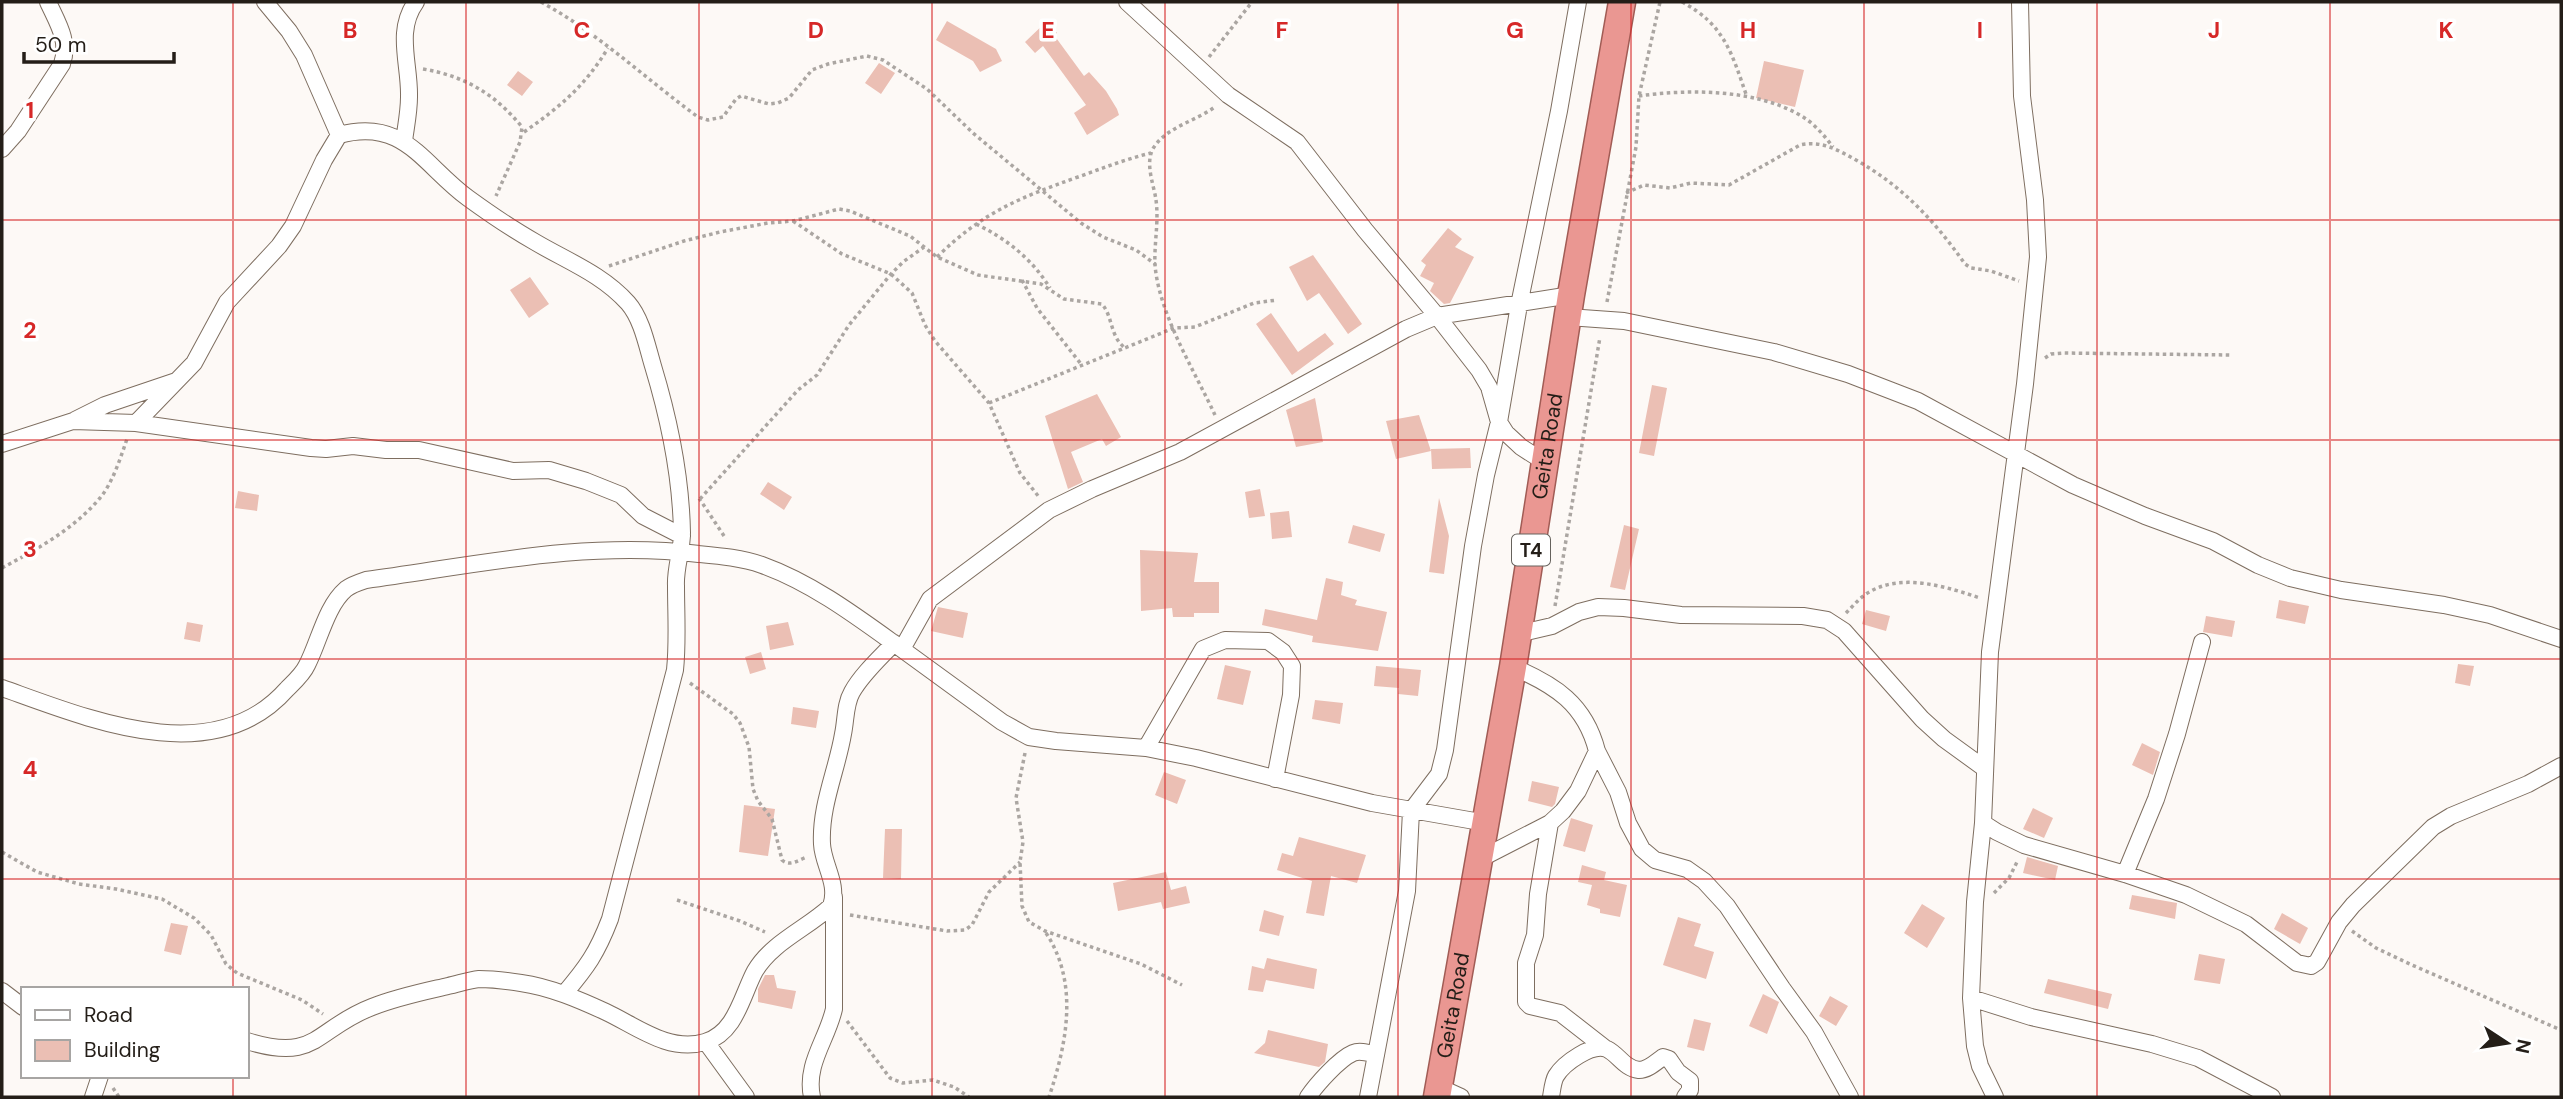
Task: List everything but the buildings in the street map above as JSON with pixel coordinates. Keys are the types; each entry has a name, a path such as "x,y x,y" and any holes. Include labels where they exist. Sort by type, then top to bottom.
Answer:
{"highway":[{"name":"Geita Road","path":"1446,1094 1480,859 1622,2"}],"street":[{"path":"2,149 18,131 62,64 66,52 65,40 48,2"},
{"path":"265,2 289,31 304,55 339,135"},
{"path":"404,141 410,100 404,51 405,27 416,2"},
{"path":"1127,2 1228,95 1297,142 1479,370 1489,387 1499,422 1506,433 1521,447 1546,463"},
{"path":"1368,1097 1407,891 1411,811 1439,774 1445,750 1473,546 1578,2"},
{"path":"2008,2 2019,23"},
{"path":"1995,1097 1980,1066 1975,1046 1971,1026 1971,998 1975,902 1983,823 1990,652 2036,288 2037,228 2022,96 2020,2"},
{"path":"136,423 204,348 227,303 279,246 293,226 324,160 339,135 353,131 384,132 404,141 446,181 490,213 537,243 591,272 630,305 648,350 669,418 675,448 682,544 676,584 676,670 660,720 610,919 598,950 587,968 564,994"},
{"path":"812,1097 812,1064 830,1026 834,994 834,888 822,853 821,834 851,693 898,646 930,599 1049,510 1181,452 1368,348 1437,316 1519,304 1570,306 1604,319 1774,352 1848,374 1918,401 2073,485 2144,516 2213,541 2258,565 2290,578 2342,590 2444,604 2490,615 2561,639"},
{"path":"73,421 105,405 176,381"},
{"path":"2,444 22,440 61,423 73,421 136,423 311,448 353,446 419,450 513,471 549,470 586,481 621,495 643,516 682,544"},
{"path":"2,688 92,719 138,730 175,735 212,732 244,723 272,706 306,668 332,609 346,588 366,580 532,555 616,551 682,544 762,565 795,580 847,610 1002,722 1029,737 1146,748 1411,811 1486,823"},
{"path":"1518,634 1552,626 1579,612 1598,607 1718,617 1816,617 1835,624 1844,631 1922,719 1944,740 1984,768"},
{"path":"1146,748 1203,649 1225,640 1268,641 1283,652 1292,666 1291,695 1275,779"},
{"path":"2125,874 2156,799 2202,642"},
{"path":"1513,667 1547,682 1567,698 1592,732 1597,751 1642,849 1655,860 1687,869 1704,880 1727,906 1814,1032 1850,1097"},
{"path":"1480,859 1550,823 1563,811 1578,791 1597,751"},
{"path":"1983,823 2024,845 2125,874 2220,911 2246,924 2304,965 2311,966 2317,962 2339,922 2353,905 2433,827 2451,816 2528,784 2561,766"},
{"path":"1550,823 1538,894 1535,935 1526,963 1526,1002 1530,1006 1560,1013 1626,1066 1636,1070 1644,1070 1663,1057 1669,1059 1678,1072 1690,1081 1690,1090 1685,1097"},
{"path":"248,1041 290,1050 305,1047 369,1008 408,995 478,979 524,983 564,994 608,1013 644,1033 667,1041 687,1044 706,1042 723,1031 732,1021 755,970 782,942 834,905"},
{"path":"2,991 21,1005"},
{"path":"1971,998 2031,1017 2152,1044 2197,1058 2272,1097"},
{"path":"706,1042 746,1097"},
{"path":"1551,1097 1556,1076 1583,1052 1595,1047 1605,1048"},
{"path":"1308,1097 1334,1068 1351,1054 1357,1052 1376,1055"},
{"path":"93,1097 99,1078"}],"path":[{"path":"541,2 559,12 698,117 708,120 723,117 741,96 769,104 778,103 789,97 812,70 828,64 867,56 883,60 927,89 973,133 1091,231 1136,250 1155,264"},
{"path":"1199,69 1252,2"},
{"path":"1552,626 1638,135 1639,96 1660,2"},
{"path":"1682,2 1695,9 1721,32 1747,97"},
{"path":"490,213 523,132 575,93 608,48"},
{"path":"407,67 458,78 479,87 514,117 523,132"},
{"path":"1639,96 1687,91 1747,97 1796,113 1811,122 1834,148 1895,185 1912,201 1965,264 2036,288"},
{"path":"937,257 976,224 1004,205 1151,153 1162,139 1180,126 1207,113 1228,95"},
{"path":"1626,193 1644,186 1670,188 1692,183 1729,185 1800,145 1810,143 1834,148"},
{"path":"1151,153 1150,170 1158,226 1155,264 1160,293 1222,430"},
{"path":"591,272 684,241 746,227 793,221 832,210 850,211 909,236 937,257 978,275 1041,284 1064,299 1102,304 1107,310 1115,337 1124,347"},
{"path":"793,221 842,254 891,274 912,293 925,325 935,341 989,403 1020,473 1049,510"},
{"path":"976,224 1004,239 1032,264 1052,290"},
{"path":"700,499 798,390 817,375 849,325 891,274 924,247"},
{"path":"1022,281 1037,308 1081,364"},
{"path":"989,403 1174,328 1205,324 1254,303 1277,300"},
{"path":"2025,384 2041,360 2051,354 2231,355"},
{"path":"2,568 52,541 100,498 116,470 136,423"},
{"path":"696,490 738,558"},
{"path":"1835,624 1861,597 1872,590 1898,583 1926,584 1995,603"},
{"path":"676,670 699,691 733,714 740,723 749,747 753,789 758,801 772,819 782,860 794,863 822,853"},
{"path":"1029,737 1016,798 1023,842 1020,862 1021,906 1030,922 1045,931 1141,964 1182,985"},
{"path":"1975,902 2003,885 2014,871 2024,845"},
{"path":"2,852 37,872 79,884 162,899 194,918 211,935 226,964 237,974 302,1000 339,1024"},
{"path":"834,905 947,931 965,930 972,925 989,892 1020,862"},
{"path":"677,900 740,921 782,942"},
{"path":"2339,922 2376,948 2561,1030"},
{"path":"1045,931 1062,961 1068,1002 1061,1054 1049,1097"},
{"path":"834,994 852,1029 890,1078 903,1083 933,1080 969,1097"}]}
